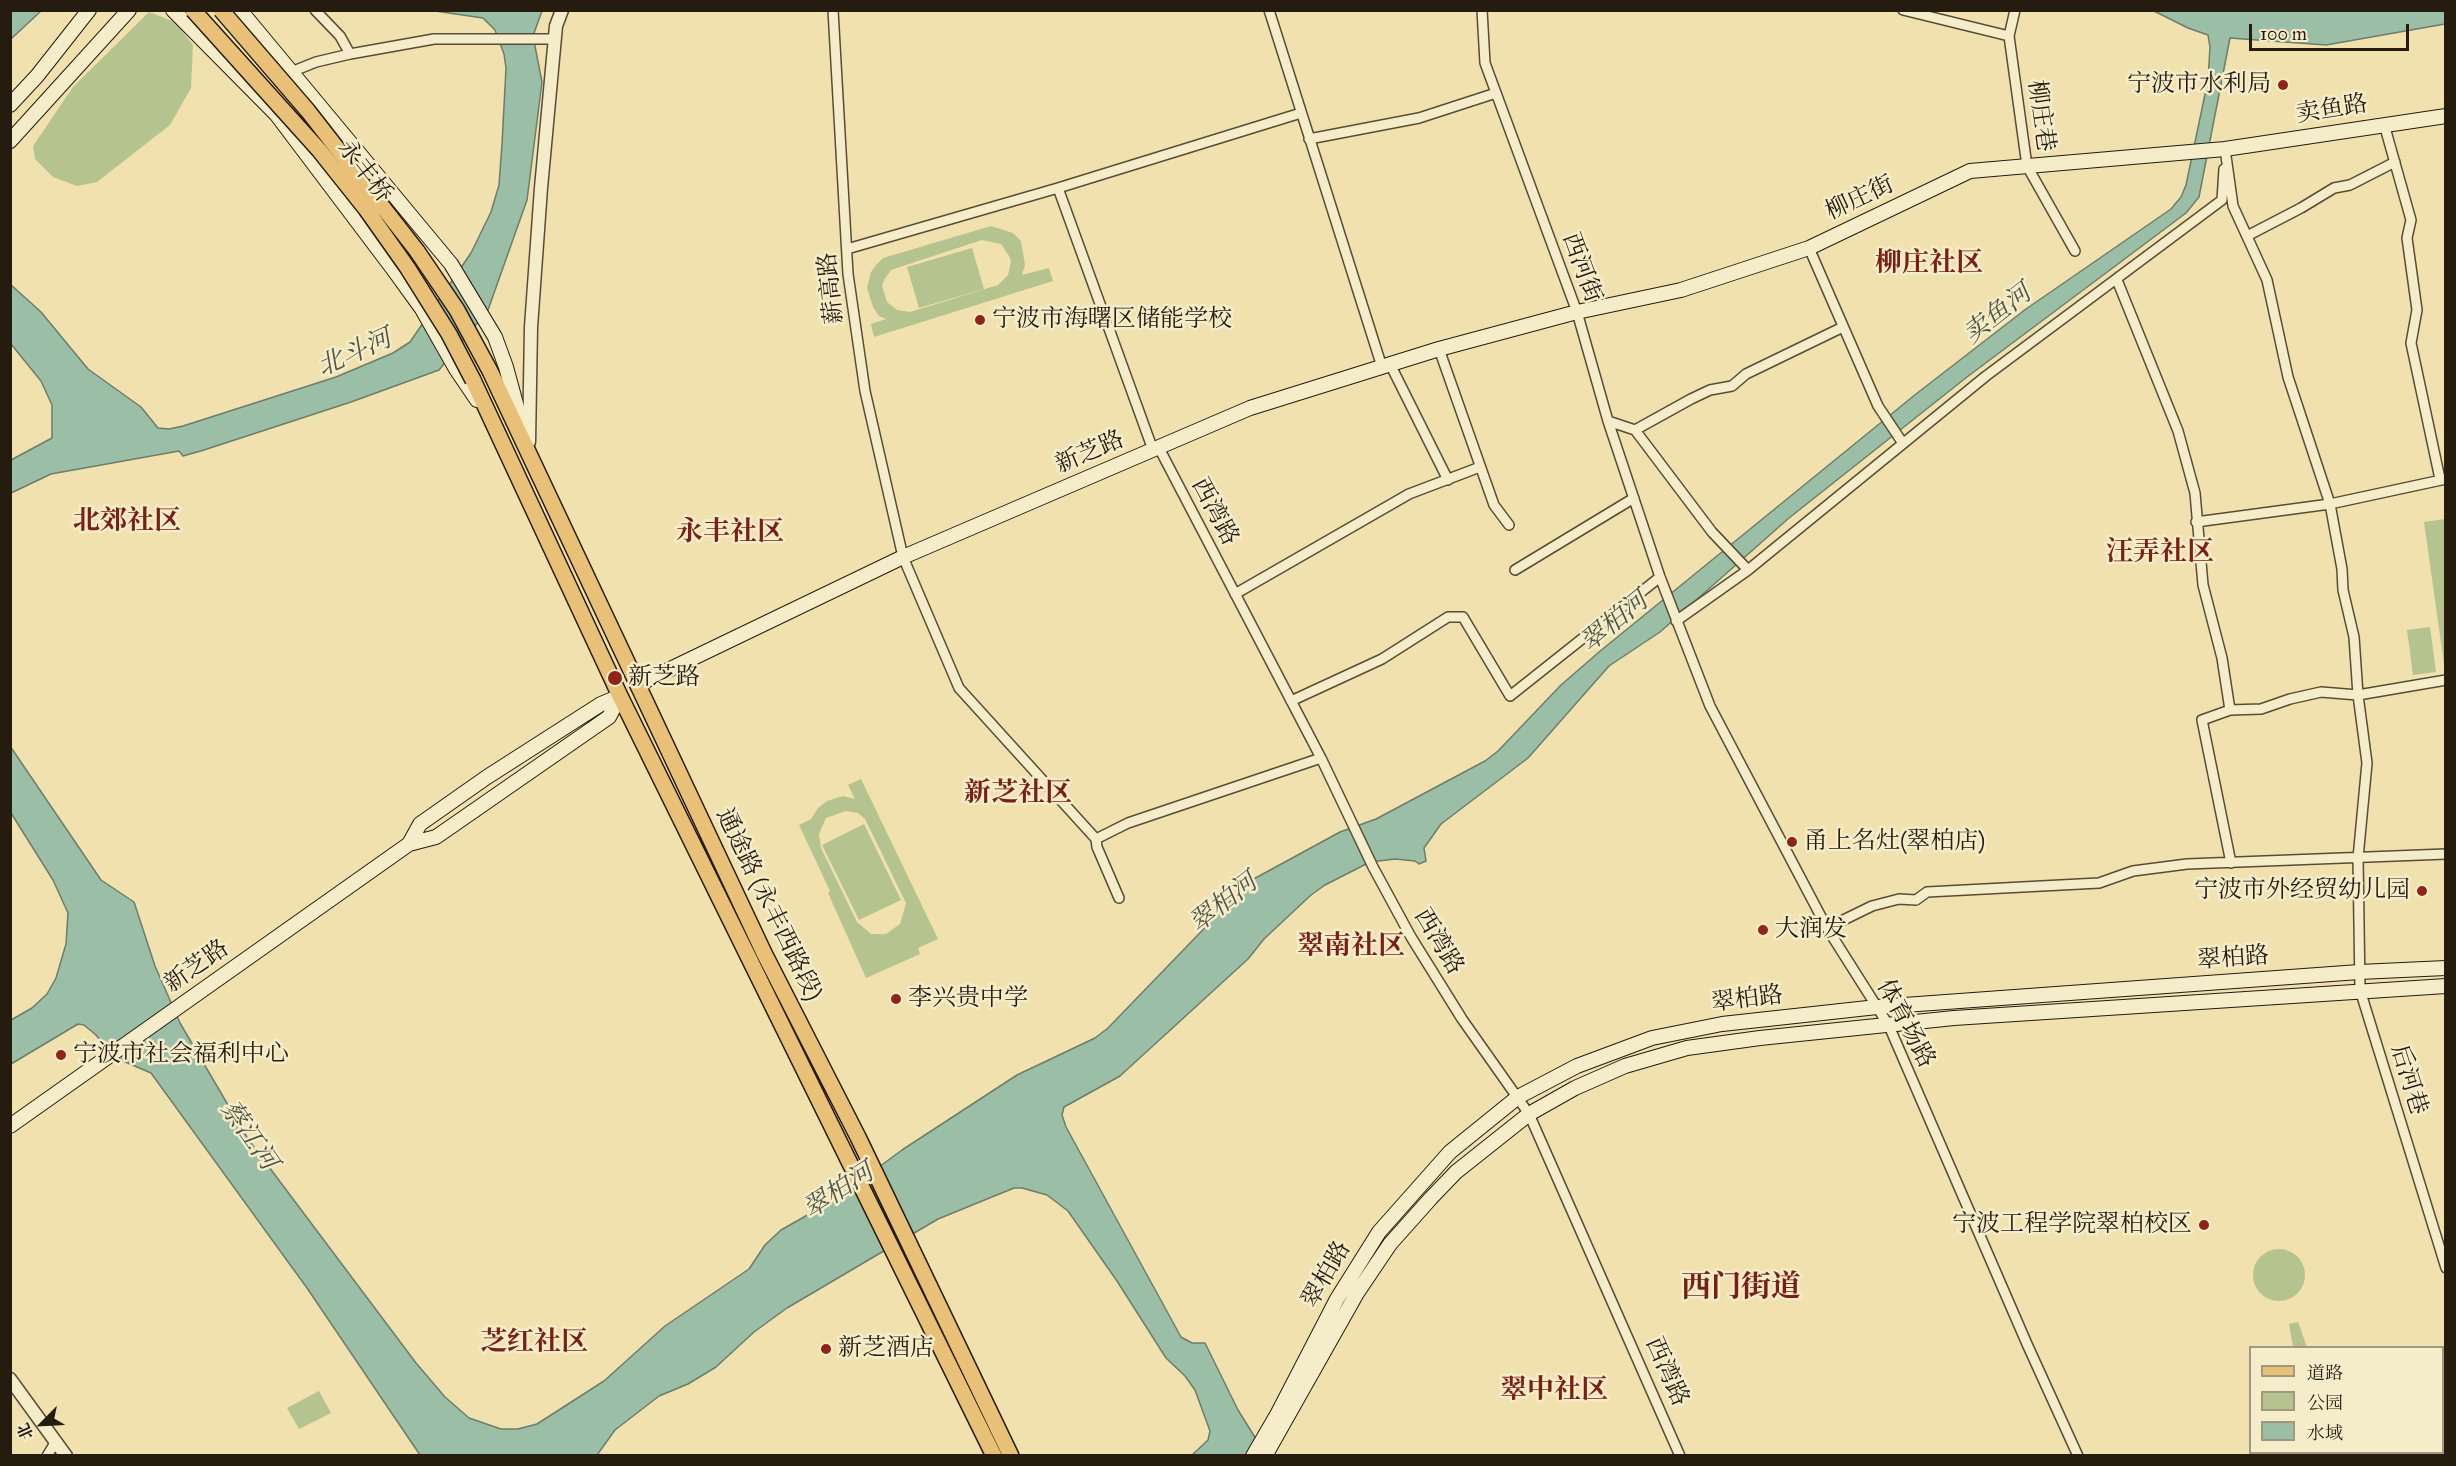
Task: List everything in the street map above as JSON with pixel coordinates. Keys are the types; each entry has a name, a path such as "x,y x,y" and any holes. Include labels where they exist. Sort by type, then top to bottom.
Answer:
{"main road":[{"path":"10,105 38,76 89,10"},
{"path":"10,141 129,10"},
{"path":"173,10 276,114 422,309 456,369 488,415"},
{"name":"永丰桥","path":"193,10 319,150 366,209 407,267 443,325 473,380"},
{"name":"永丰桥","path":"222,10 309,111 377,198 457,310 490,371"},
{"path":"240,10 451,264 495,337 506,367 529,450"},
{"name":"卖鱼路","path":"2167,154 2225,149 2445,116"},
{"name":"柳庄街","path":"1577,312 1681,290 1809,248 1970,171 2167,154"},
{"name":"新芝路","path":"639,684 903,557 1250,408 1439,349 1577,312"},
{"name":"通途路 (永丰西路段)","path":"490,371 764,953 858,1137 1011,1455"},
{"name":"通途路 (永丰西路段)","path":"473,380 620,696 994,1455"},
{"name":"新芝路","path":"409,844 420,824 487,777 601,704 620,696"},
{"name":"新芝路","path":"10,1126 409,844 436,837 609,717 620,696"},
{"name":"翠柏路","path":"1281,1418 1338,1299 1379,1232 1450,1152 1518,1097 1576,1066 1652,1038 1722,1024 1877,1007 2359,972 2445,968"},
{"name":"翠柏路","path":"1253,1455 1281,1418 1357,1293 1390,1244 1456,1172 1529,1114 1575,1088 1625,1066 1688,1048 1760,1038 1954,1018 2445,986"},
{"path":"1265,1455 1281,1418"}],"street":[{"path":"315,10 340,36 350,54"},
{"path":"529,450 531,327 541,188 556,26 562,10"},
{"name":"薪高路","path":"833,10 848,274 864,392 903,557 959,688 1096,839"},
{"path":"1269,10 1386,366 1448,480"},
{"name":"西河街","path":"1482,10 1485,63 1577,312 1608,421 1660,577"},
{"path":"1903,10 2009,36"},
{"name":"柳庄巷","path":"2015,10 2009,36 2027,166 2075,251"},
{"path":"291,72 316,62 350,54 434,39 555,39"},
{"path":"1310,139 1419,118 1496,93"},
{"path":"847,249 1059,188 1301,113"},
{"path":"2196,522 2330,504 2443,479 2411,343 2417,310 2407,238 2411,220 2384,124"},
{"path":"1676,621 1748,570 1901,440 2222,200 2225,149"},
{"name":"后河巷","path":"2225,149 2233,206 2267,280 2288,377 2330,504 2342,569 2343,590 2354,637 2358,695 2367,762 2358,858 2360,990 2445,1268"},
{"path":"2247,237 2334,188 2350,185 2395,162"},
{"name":"西湾路","path":"1059,188 1156,449 1321,758 1373,867 1438,981 1529,1114 1680,1455"},
{"path":"1809,248 1878,406 1901,440"},
{"path":"2117,280 2178,431 2195,494 2203,585 2222,658 2230,710"},
{"path":"1635,430 1710,390 1732,386 1746,374 1843,327"},
{"path":"1439,349 1494,505 1509,525"},
{"path":"1608,421 1635,430 1712,532 1748,570"},
{"path":"1235,594 1409,494 1480,467"},
{"path":"1515,570 1634,498"},
{"path":"1291,701 1382,659 1448,617 1462,617 1510,696 1660,577"},
{"name":"体育场路","path":"1660,577 1710,706 1827,928 1889,1026 2027,1344 2078,1455"},
{"path":"2231,863 2202,720 2230,710 2261,709 2321,692 2358,695 2445,681"},
{"path":"1119,897 1097,847 1096,839 1128,823 1321,758"},
{"path":"1827,928 1872,906 1899,899 1916,900 1927,892 2099,883 2133,871 2187,864 2445,854"},
{"path":"2434,1229 2445,1226"},
{"path":"10,1378 66,1455"},
{"path":"47,1455 56,1442"}],"green space":[{"path":"149,12 175,22 193,45 191,88 170,125 97,182 77,186 53,177 35,159 33,146 73,87"},
{"path":"991,226 1013,233 1021,241 1025,265 1022,275 1049,268 1053,281 874,337 871,324 886,319 879,316 873,307 867,288 871,272 883,258","holes":["982,240 1001,244 1011,262 1008,275 998,285 910,312 897,310 887,302 882,286 891,270"]},
{"path":"972,248 984,289 919,308 907,267"},
{"path":"2445,519 2446,664 2444,664 2424,522"},
{"path":"2430,627 2436,672 2413,675 2407,630"},
{"path":"861,779 938,939 918,948 920,954 866,978 828,893 830,891 799,825 811,819 818,808 827,801 843,796 855,799 848,785","holes":["846,811 858,813 865,819 906,903 900,924 886,934 871,934 857,922 821,848 819,834 826,818"]},
{"path":"864,824 901,900 859,920 822,845"},
{"path":"2274,1249 2284,1249 2293,1253 2301,1261 2305,1275 2301,1289 2293,1297 2284,1301 2274,1301 2265,1297 2257,1289 2253,1280 2253,1270 2257,1261 2265,1253"},
{"path":"2298,1322 2307,1346 2293,1346 2289,1324"},
{"path":"319,1391 331,1413 299,1429 287,1408"}],"water":[{"path":"11,10 41,10 41,11 11,39"},
{"path":"435,11 542,11 533,36 542,82 527,200 488,310 439,370 351,402 204,450 183,456 179,451 51,474 11,493 11,460 52,438 52,405 41,381 11,344 10,284 41,312 88,369 141,407 158,428 169,429 183,426 336,377 393,353 410,342 471,253 491,212 499,185 506,68 504,54 495,30 483,18"},
{"path":"2154,11 2445,11 2445,24 2326,45 2230,38 2199,197 2186,213 1967,377 1789,518 1660,632 1609,666 1528,758 1441,824 1424,848 1426,861 1419,864 1415,861 1395,859 1370,862 1325,885 1311,895 1264,939 1248,959 1120,1076 1064,1107 1062,1115 1066,1127 1181,1337 1192,1343 1205,1343 1238,1410 1266,1455 1192,1455 1208,1440 1210,1431 1195,1390 1185,1376 1166,1358 1117,1281 1068,1211 1047,1195 1014,1188 938,1219 787,1308 754,1332 716,1367 688,1384 659,1396 615,1430 597,1455 420,1455 307,1288 151,1073 123,1061 107,1049 84,1025 78,1024 11,1064 11,1020 32,1008 47,994 56,978 66,944 68,913 53,880 11,813 10,746 101,880 134,902 155,966 180,1023 248,1139 416,1363 445,1397 469,1418 501,1429 518,1429 537,1424 604,1381 665,1326 749,1269 765,1245 781,1230 834,1200 902,1150 1017,1075 1095,1038 1108,1028 1250,881 1340,832 1376,819 1485,761 1498,751 1561,685 1599,652 1916,394 2026,309 2171,209 2181,197 2186,185 2208,80 2210,47 2208,35"}],"place":[{"name":"宁波市水利局","path":"2283,85"},
{"name":"宁波市海曙区储能学校","path":"980,320"},
{"name":"新芝路","path":"615,678"},
{"name":"甬上名灶(翠柏店)","path":"1792,842"},
{"name":"宁波市外经贸幼儿园","path":"2422,891"},
{"name":"大润发","path":"1763,930"},
{"name":"李兴贵中学","path":"896,999"},
{"name":"宁波市社会福利中心","path":"61,1055"},
{"name":"宁波工程学院翠柏校区","path":"2204,1225"},
{"name":"新芝酒店","path":"826,1349"}],"district":[{"name":"柳庄社区","path":"1929,264"},
{"name":"北郊社区","path":"127,522"},
{"name":"永丰社区","path":"730,533"},
{"name":"汪弄社区","path":"2160,553"},
{"name":"新芝社区","path":"1018,794"},
{"name":"翠南社区","path":"1351,947"},
{"name":"西门街道","path":"1741,1289"},
{"name":"芝红社区","path":"534,1343"},
{"name":"翠中社区","path":"1554,1391"}],"water label":[{"name":"卖鱼河","path":"1998,315"},
{"name":"北斗河","path":"355,354"},
{"name":"翠柏河","path":"1615,623"},
{"name":"翠柏河","path":"1224,904"},
{"name":"蔡江河","path":"248,1136"},
{"name":"翠柏河","path":"839,1192"}]}
